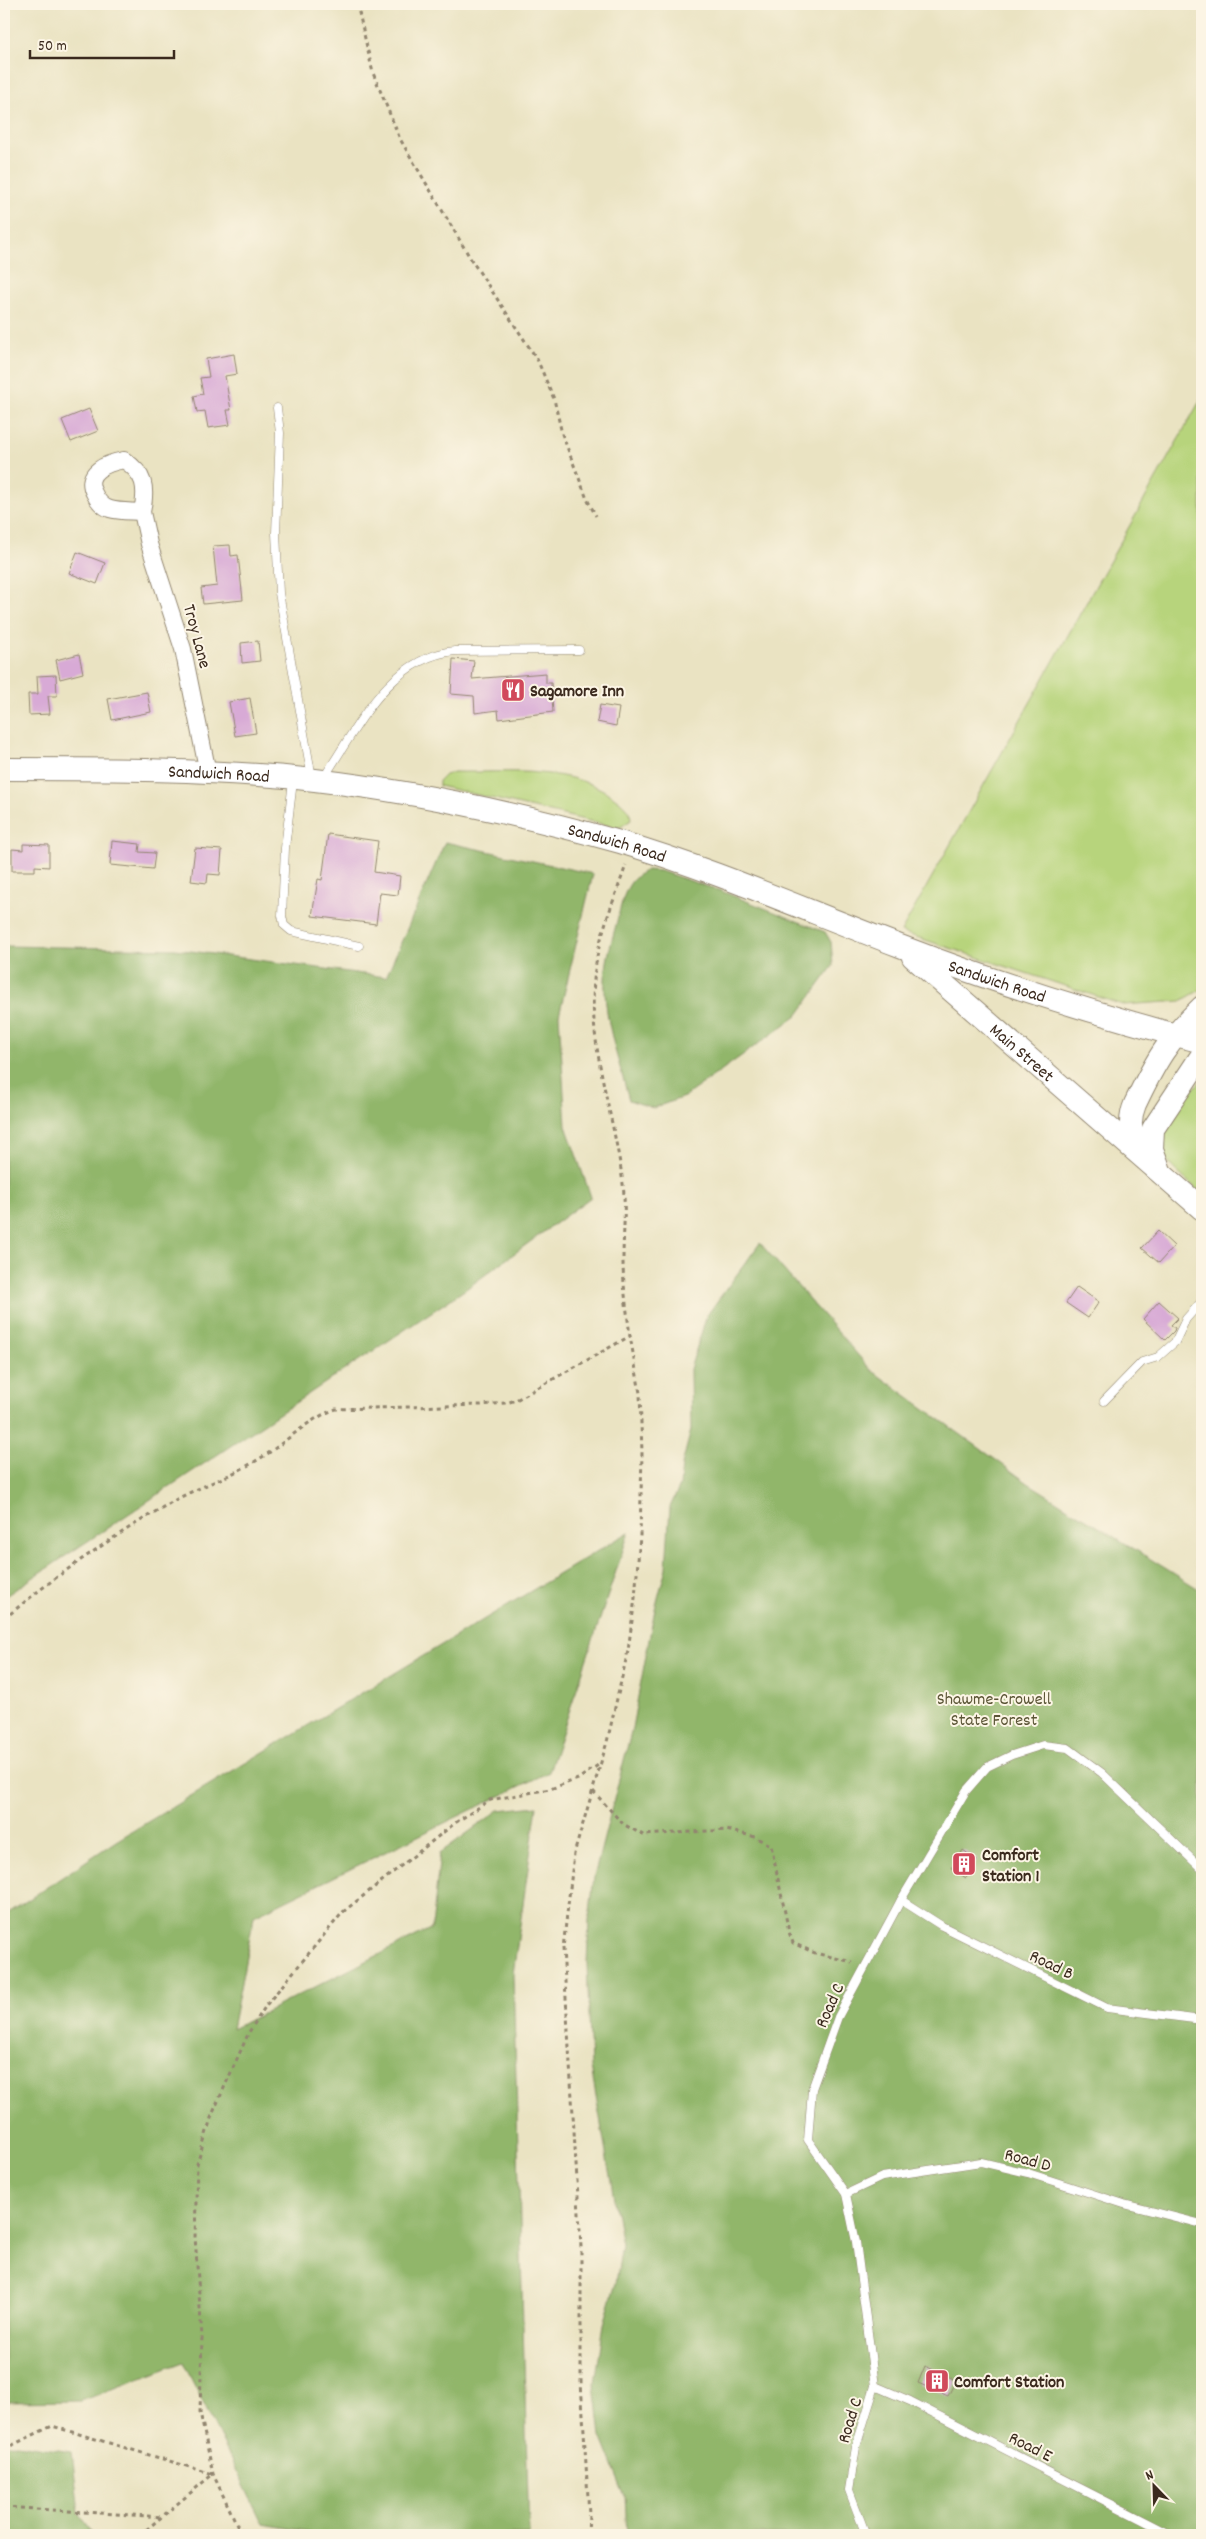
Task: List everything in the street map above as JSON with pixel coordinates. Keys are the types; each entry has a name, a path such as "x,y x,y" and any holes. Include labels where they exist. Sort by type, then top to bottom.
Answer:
{"main road":[{"name":"Sandwich Road","path":"4,769 312,777 411,794 527,819 633,846 710,873 901,947 1027,991 1202,1042"},
{"name":"Main Street","path":"901,947 1144,1156 1202,1209"},
{"name":"Main Street","path":"1144,1156 1133,1138 1132,1112 1152,1067 1174,1035 1202,1008"},
{"name":"Main Street","path":"1161,1172 1152,1149 1153,1129 1202,1055"}],"street":[{"name":"Troy Lane","path":"142,512 149,544 183,649 208,773"}],"lane":[{"path":"277,408 280,434 276,533 279,593 312,777"},
{"path":"359,946 290,931 284,925 282,916 285,848 312,777 375,702 400,674 412,664 443,652 579,650"},
{"path":"1104,1401 1142,1362 1158,1357 1176,1342 1186,1320 1202,1301"},
{"name":"Road C","path":"866,2535 850,2490 856,2447 875,2386 856,2242 846,2194 808,2140 812,2089 838,2017 901,1900 971,1785 987,1768 1012,1755 1043,1745 1068,1748 1102,1773 1202,1869"},
{"name":"Road B","path":"901,1900 942,1926 1107,2008 1202,2020"},
{"name":"Road D","path":"846,2194 882,2178 981,2162 1028,2173 1124,2204 1202,2224"},
{"name":"Road E","path":"875,2386 910,2401 1172,2535"}],"path":[{"path":"357,4 373,73 400,139 472,261 537,359 554,399 562,434 587,499 596,516"},
{"path":"588,2535 589,2514 581,2382 581,2247 563,1948 574,1854 601,1763 628,1651 640,1536 642,1453 640,1393 630,1336 624,1282 623,1186 609,1105 598,1058 593,1013 596,964 600,947 611,904 633,846"},
{"path":"4,1619 39,1589 100,1547 176,1500 274,1451 323,1413 336,1408 481,1406 506,1403 516,1400 630,1336"},
{"path":"251,2535 238,2527 213,2474 200,2412 202,2338 195,2237 197,2164 212,2115 249,2032 268,2004 343,1912 455,1823 490,1800 550,1789 578,1779 601,1763"},
{"path":"593,1791 623,1824 643,1835 726,1830 752,1836 771,1845 789,1932 794,1944 864,1968"},
{"path":"4,2449 52,2426 213,2474"},
{"path":"140,2535 213,2474"},
{"path":"4,2507 162,2517"}],"green space":[{"path":"1201,399 1202,989 1181,1001 1123,1005 901,932"},
{"path":"454,772 540,773 582,781 601,789 619,801 629,812 631,820 619,828 439,786 439,781 445,775"},
{"path":"445,842 593,874 559,1015 566,1126 591,1197 466,1289 4,1597 4,946 175,949 386,977"},
{"path":"647,870 660,871 721,891 825,932 831,942 833,966 797,1016 684,1097 653,1108 629,1100 608,1018 605,985 608,956 624,896 630,883"},
{"path":"1202,1080 1202,1194 1178,1173 1166,1159 1163,1149 1163,1138 1172,1116"},
{"name":"Shawme-Crowell State Forest","path":"760,1243 871,1370 1028,1483 1202,1591 1202,2535 627,2535 625,2496 601,2436 595,2384 604,2324 616,2283 622,2245 591,2067 587,1963 589,1920 594,1877 631,1733 655,1609 666,1568 670,1507 680,1486 682,1465 691,1430 690,1369 707,1315"},
{"path":"629,1532 549,1772 254,1916 232,2029 432,1928 440,1853 499,1810 537,1806 513,1974 529,2535 329,2535 263,2524 183,2362 81,2401 4,2402 4,1916 116,1841"},
{"path":"17,2444 72,2452 79,2512 92,2535 4,2535 4,2445"}],"building":[{"path":"234,354 237,374 225,376 231,410 227,410 230,425 208,428 205,411 197,412 194,396 203,394 200,378 209,377 206,359"},
{"path":"89,409 98,431 71,442 62,420"},
{"path":"230,545 231,556 238,555 243,600 203,604 201,588 217,586 213,546"},
{"path":"77,552 105,563 97,584 69,573"},
{"path":"258,641 260,661 242,663 241,643"},
{"path":"79,654 83,673 60,679 56,660"},
{"name":"Sagamore Inn","path":"453,659 474,661 472,679 546,673 546,683 551,683 553,712 499,719 498,710 475,713 474,696 451,694"},
{"path":"56,675 57,696 48,696 50,714 29,715 28,694 38,694 37,676"},
{"path":"147,692 151,712 112,720 108,699"},
{"path":"250,698 256,733 235,736 229,702"},
{"path":"600,705 619,708 616,726 597,722"},
{"path":"328,834 378,841 374,872 400,876 398,895 380,893 376,924 312,916 318,879 322,880"},
{"path":"112,841 140,844 139,852 155,853 153,869 110,865"},
{"path":"23,844 49,845 49,867 35,866 35,871 12,871 12,849 23,850"},
{"path":"195,848 222,850 220,875 208,874 207,883 191,881"},
{"path":"1158,1231 1174,1246 1159,1263 1142,1248"},
{"path":"1077,1287 1099,1302 1088,1318 1066,1303"},
{"path":"1159,1301 1178,1318 1171,1325 1175,1328 1174,1331 1165,1340 1143,1319"},
{"name":"Comfort Station 1","path":"963,1850 977,1860 966,1878 951,1868"},
{"name":"Comfort Station","path":"925,2366 956,2380 948,2396 918,2383"}],"place":[{"name":"Sagamore Inn","path":"513,690"},
{"name":"Comfort Station 1","path":"964,1864"},
{"name":"Comfort Station","path":"937,2381"}]}
